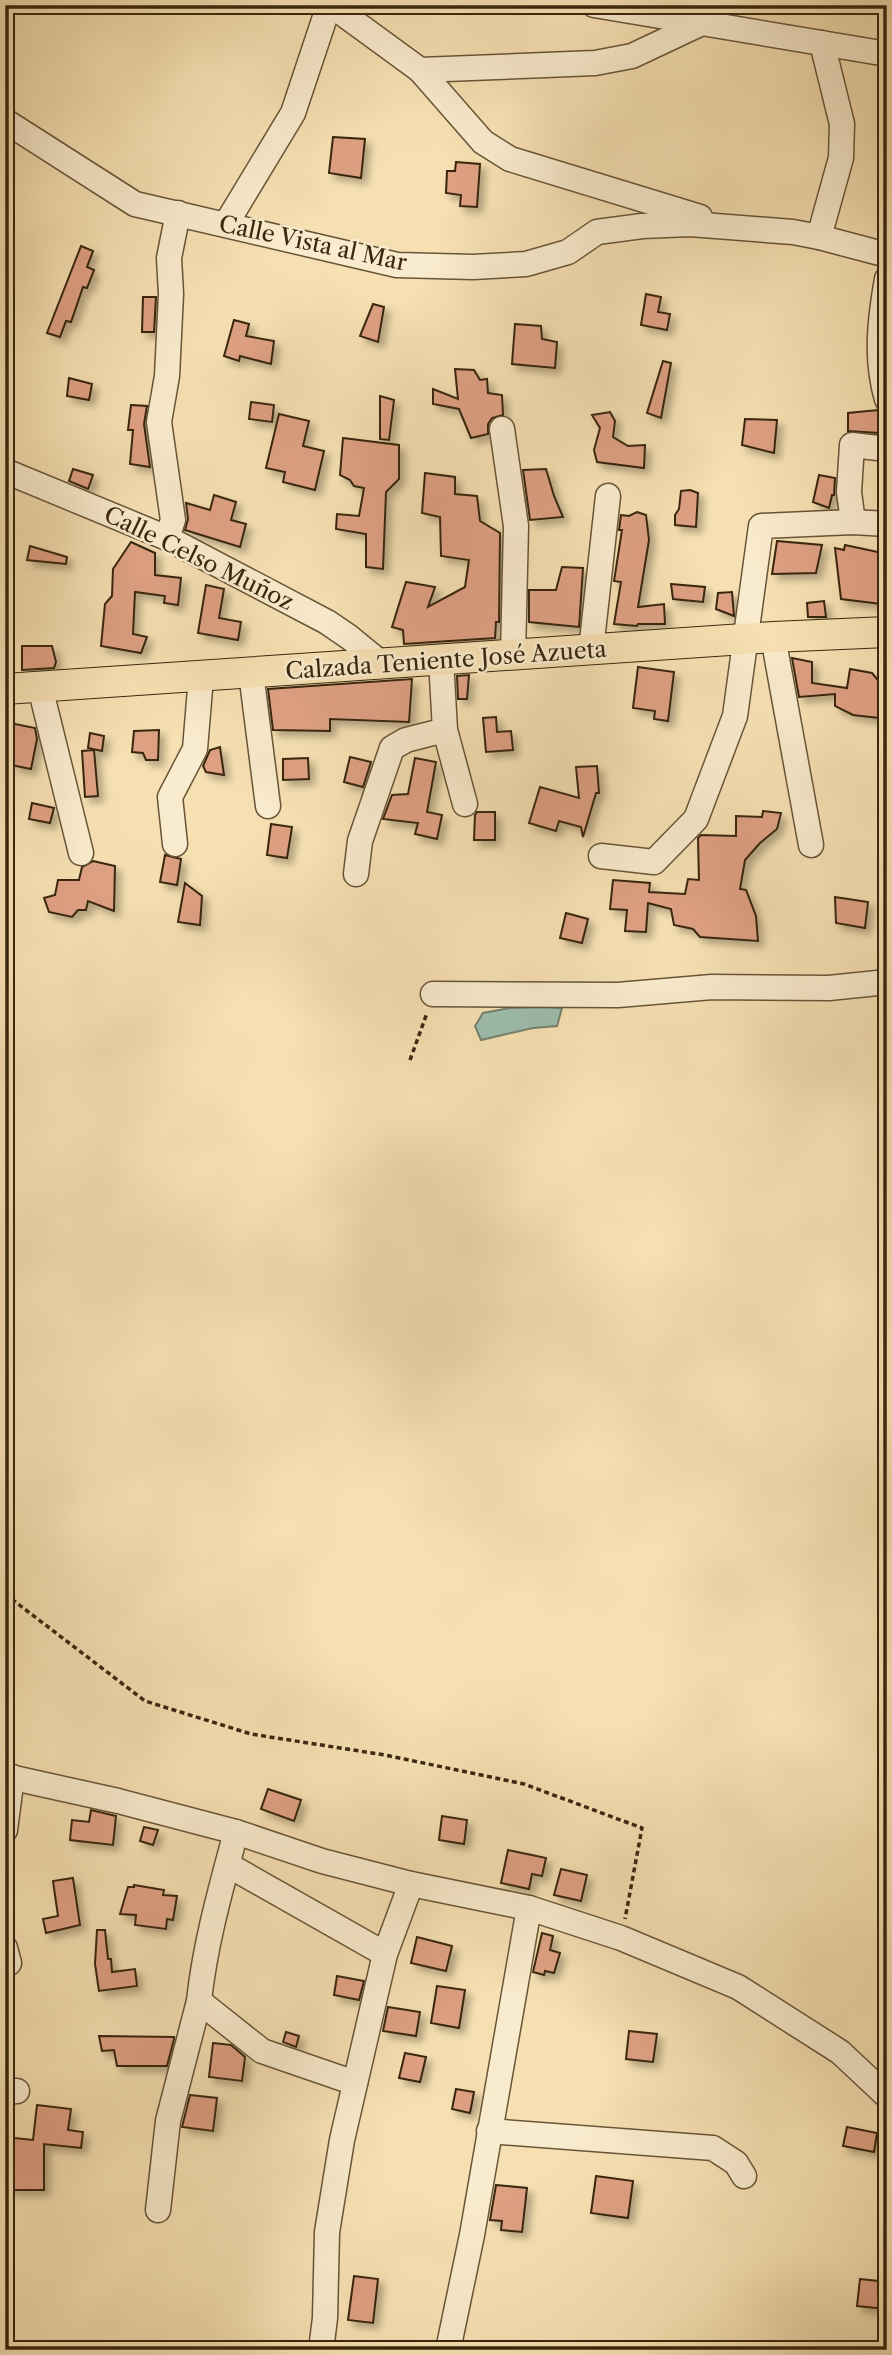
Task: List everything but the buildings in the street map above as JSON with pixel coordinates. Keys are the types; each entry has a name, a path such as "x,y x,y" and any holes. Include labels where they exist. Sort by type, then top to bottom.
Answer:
{"main road":[{"name":"Calzada Teniente José Azueta","path":"5,689 758,638 887,632"}],"street":[{"path":"226,224 293,113 330,5 420,70 483,142 510,159 731,226"},
{"path":"594,5 887,54"},
{"path":"420,70 595,63 632,56 702,23"},
{"path":"819,237 841,158 842,124 822,43"},
{"name":"Calle Vista al Mar","path":"5,121 135,204 397,265 473,267 526,264 568,252 597,232 642,226 731,226 819,237 887,255"},
{"path":"167,538 173,520 159,422 167,376 171,294 169,258 178,213"},
{"path":"887,279 879,334 880,370 887,399"},
{"path":"502,429 516,526 513,656"},
{"path":"853,522 849,492 852,445 887,449"},
{"name":"Calle Celso Muñoz","path":"5,471 167,538 327,622 349,636 382,664"},
{"path":"591,650 608,496"},
{"path":"601,856 654,862 696,819 735,716 758,638 761,526 853,522 887,524"},
{"path":"758,638 811,845"},
{"path":"441,660 444,730 465,804"},
{"path":"250,673 268,806"},
{"path":"175,844 170,797 195,749 201,677"},
{"path":"40,687 82,853"},
{"path":"356,874 360,841 393,748 405,740 444,730"},
{"path":"433,994 618,995 712,987 829,988 887,982"},
{"path":"5,1830 9,1777 118,1801 236,1832 323,1861 411,1884 529,1908 621,1938 738,1987 840,2052 887,2096"},
{"path":"158,2210 168,2121 199,2001 208,1945 236,1832"},
{"path":"228,1865 385,1954"},
{"path":"321,2350 325,2318 327,2232 342,2140 385,1954 411,1884"},
{"path":"448,2350 472,2235 529,1908"},
{"path":"199,2001 262,2051 355,2083"},
{"path":"489,2132 713,2148 736,2163 744,2176"}],"path":[{"path":"410,1060 433,994"},
{"path":"5,1594 145,1701 251,1734 385,1755 524,1784 642,1828 621,1938"}],"shaded area":[{"path":"510,1008 562,1008 557,1026 533,1028 481,1040 475,1026 483,1013"}]}
